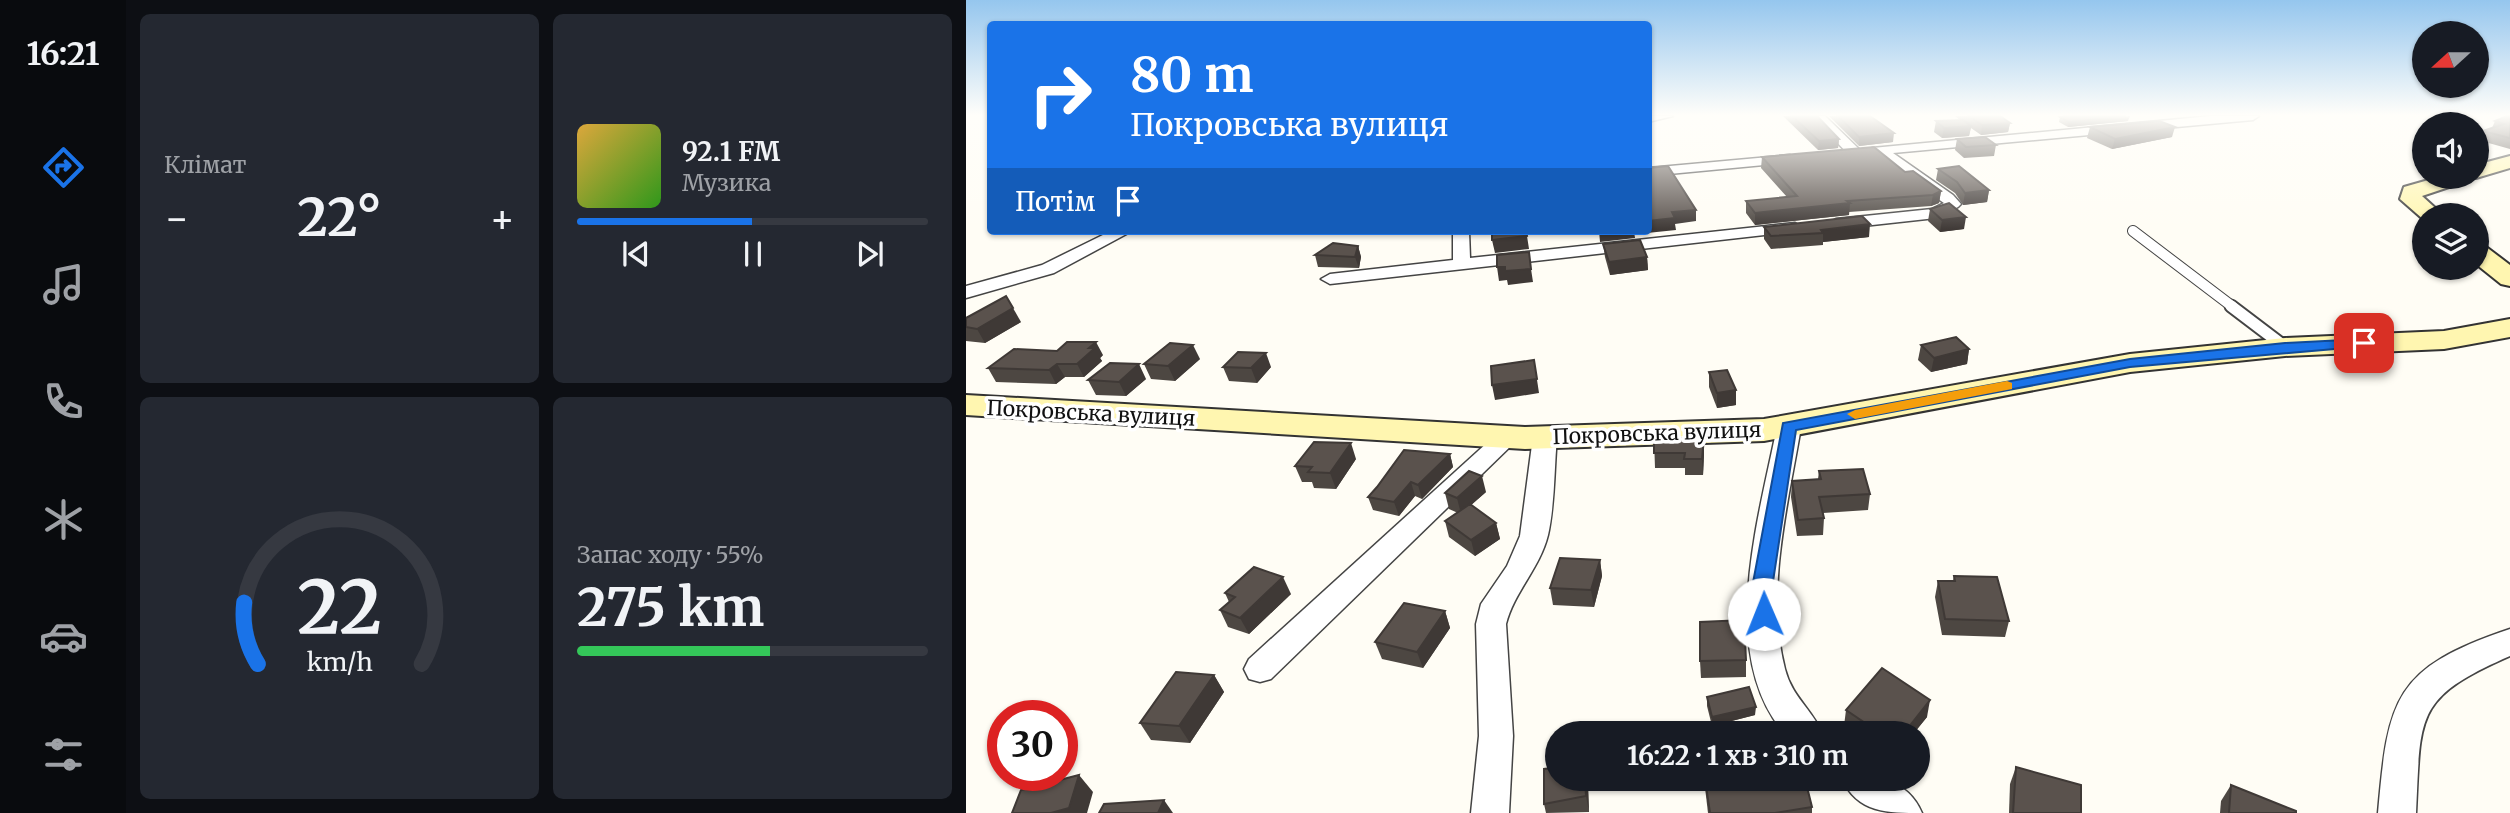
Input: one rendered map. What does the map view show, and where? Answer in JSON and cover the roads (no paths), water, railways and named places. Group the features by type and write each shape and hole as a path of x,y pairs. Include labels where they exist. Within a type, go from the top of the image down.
{"street":[{"path":"1330,279 1936,213 1951,207 1953,204 1948,198 1886,154"},
{"path":"1652,172 1800,158"},
{"path":"2489,168 2510,162"},
{"path":"2416,203 2411,199 2412,192 2422,189"},
{"path":"966,292 1060,264 1116,235"},
{"path":"1461,235 1462,265"},
{"path":"2489,261 2510,278"},
{"name":"Покровська вулиця","path":"966,405 1507,437 1789,427 2130,363 2285,347 2444,340 2510,328"},
{"path":"1789,427 1762,588 1768,666 1779,701 1795,721"},
{"path":"1260,669 1507,437"},
{"path":"1490,813 1496,736 1491,624 1496,604 1519,570 1534,536 1545,437"},
{"path":"2397,813 2402,740 2406,719 2415,699 2429,683 2448,669 2510,642"},
{"path":"1875,791 1902,813"}],"lane":[{"path":"2133,231 2285,347"}]}
